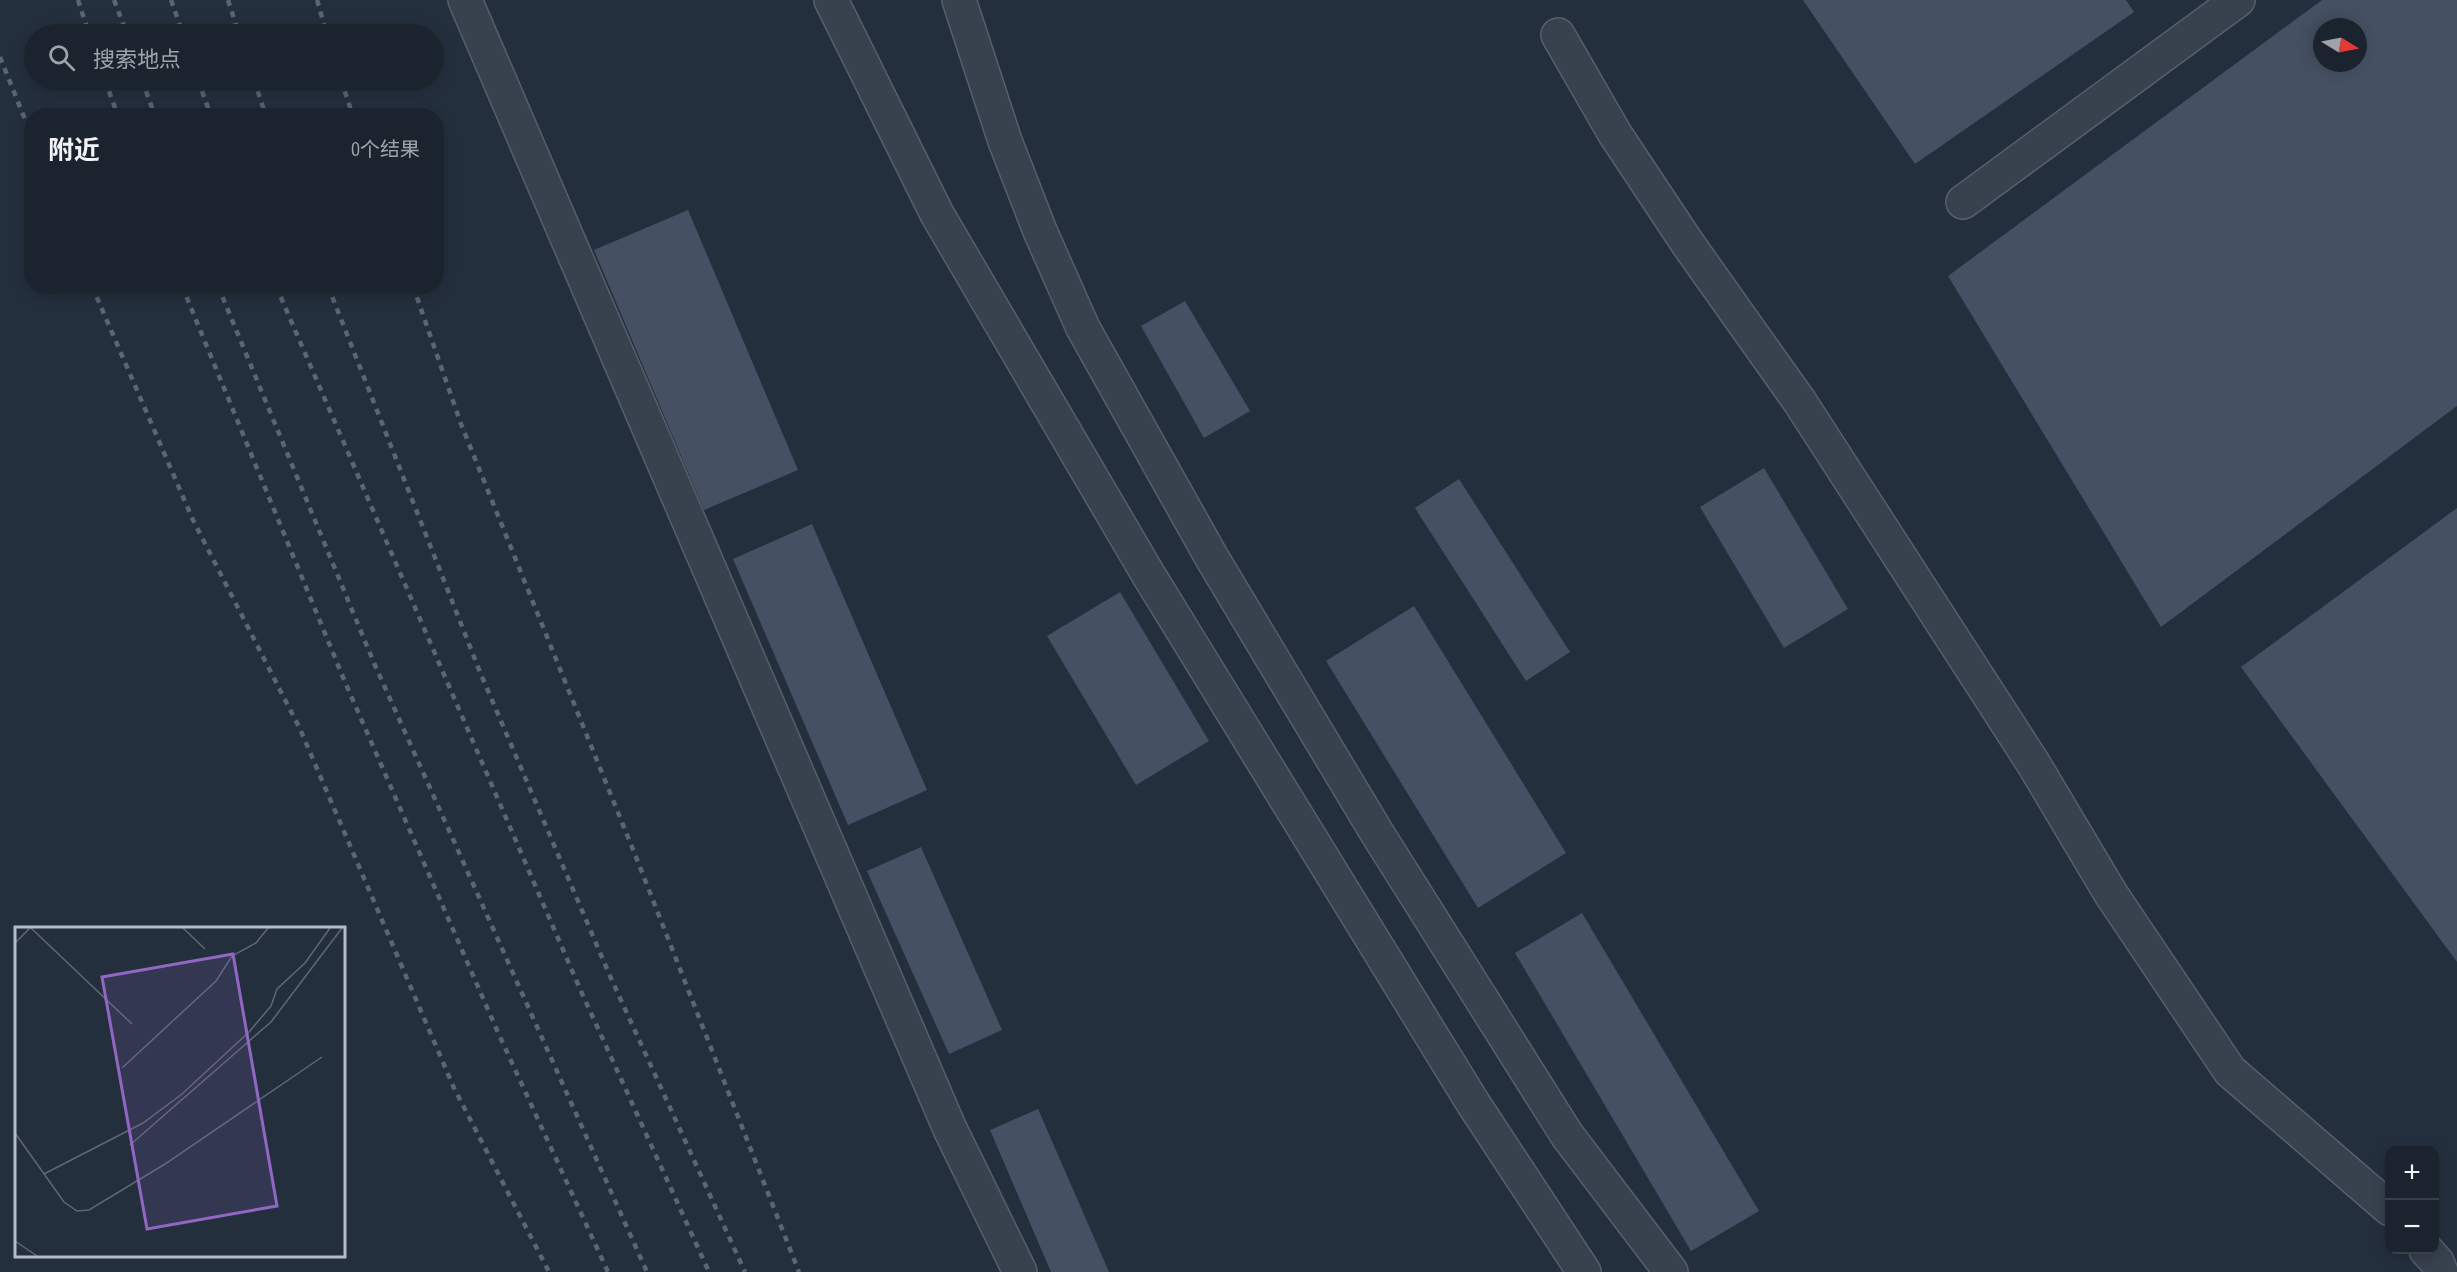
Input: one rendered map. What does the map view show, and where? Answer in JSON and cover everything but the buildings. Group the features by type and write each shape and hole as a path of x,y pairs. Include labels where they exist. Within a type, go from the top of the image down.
{"lane":[{"path":"465,0 945,1118 1020,1272"},
{"path":"831,0 937,214 1142,564 1473,1103 1584,1272"},
{"path":"959,0 1005,141 1040,231 1083,328 1212,558 1377,833 1567,1135 1671,1272"},
{"path":"1964,202 2238,0"},
{"path":"1558,35 1615,134 1688,244 1800,402 2033,763 2111,894 2230,1071 2385,1205"},
{"path":"2430,1254 2437,1262 2441,1272"}],"railway":[{"path":"78,0 86,24"},
{"path":"114,0 123,24"},
{"path":"171,0 179,24"},
{"path":"228,0 236,24"},
{"path":"317,0 324,24"},
{"path":"0,57 24,117"},
{"path":"109,90 115,108"},
{"path":"146,90 152,108"},
{"path":"202,90 208,108"},
{"path":"257,90 263,108"},
{"path":"344,90 350,108"},
{"path":"95,294 193,520 300,729 454,1088 549,1272"},
{"path":"185,294 345,682 496,1028 608,1272"},
{"path":"221,294 374,663 647,1272"},
{"path":"279,294 580,989 709,1272"},
{"path":"331,294 480,672 610,976 745,1272"},
{"path":"416,294 461,424 636,857 799,1272"}]}
